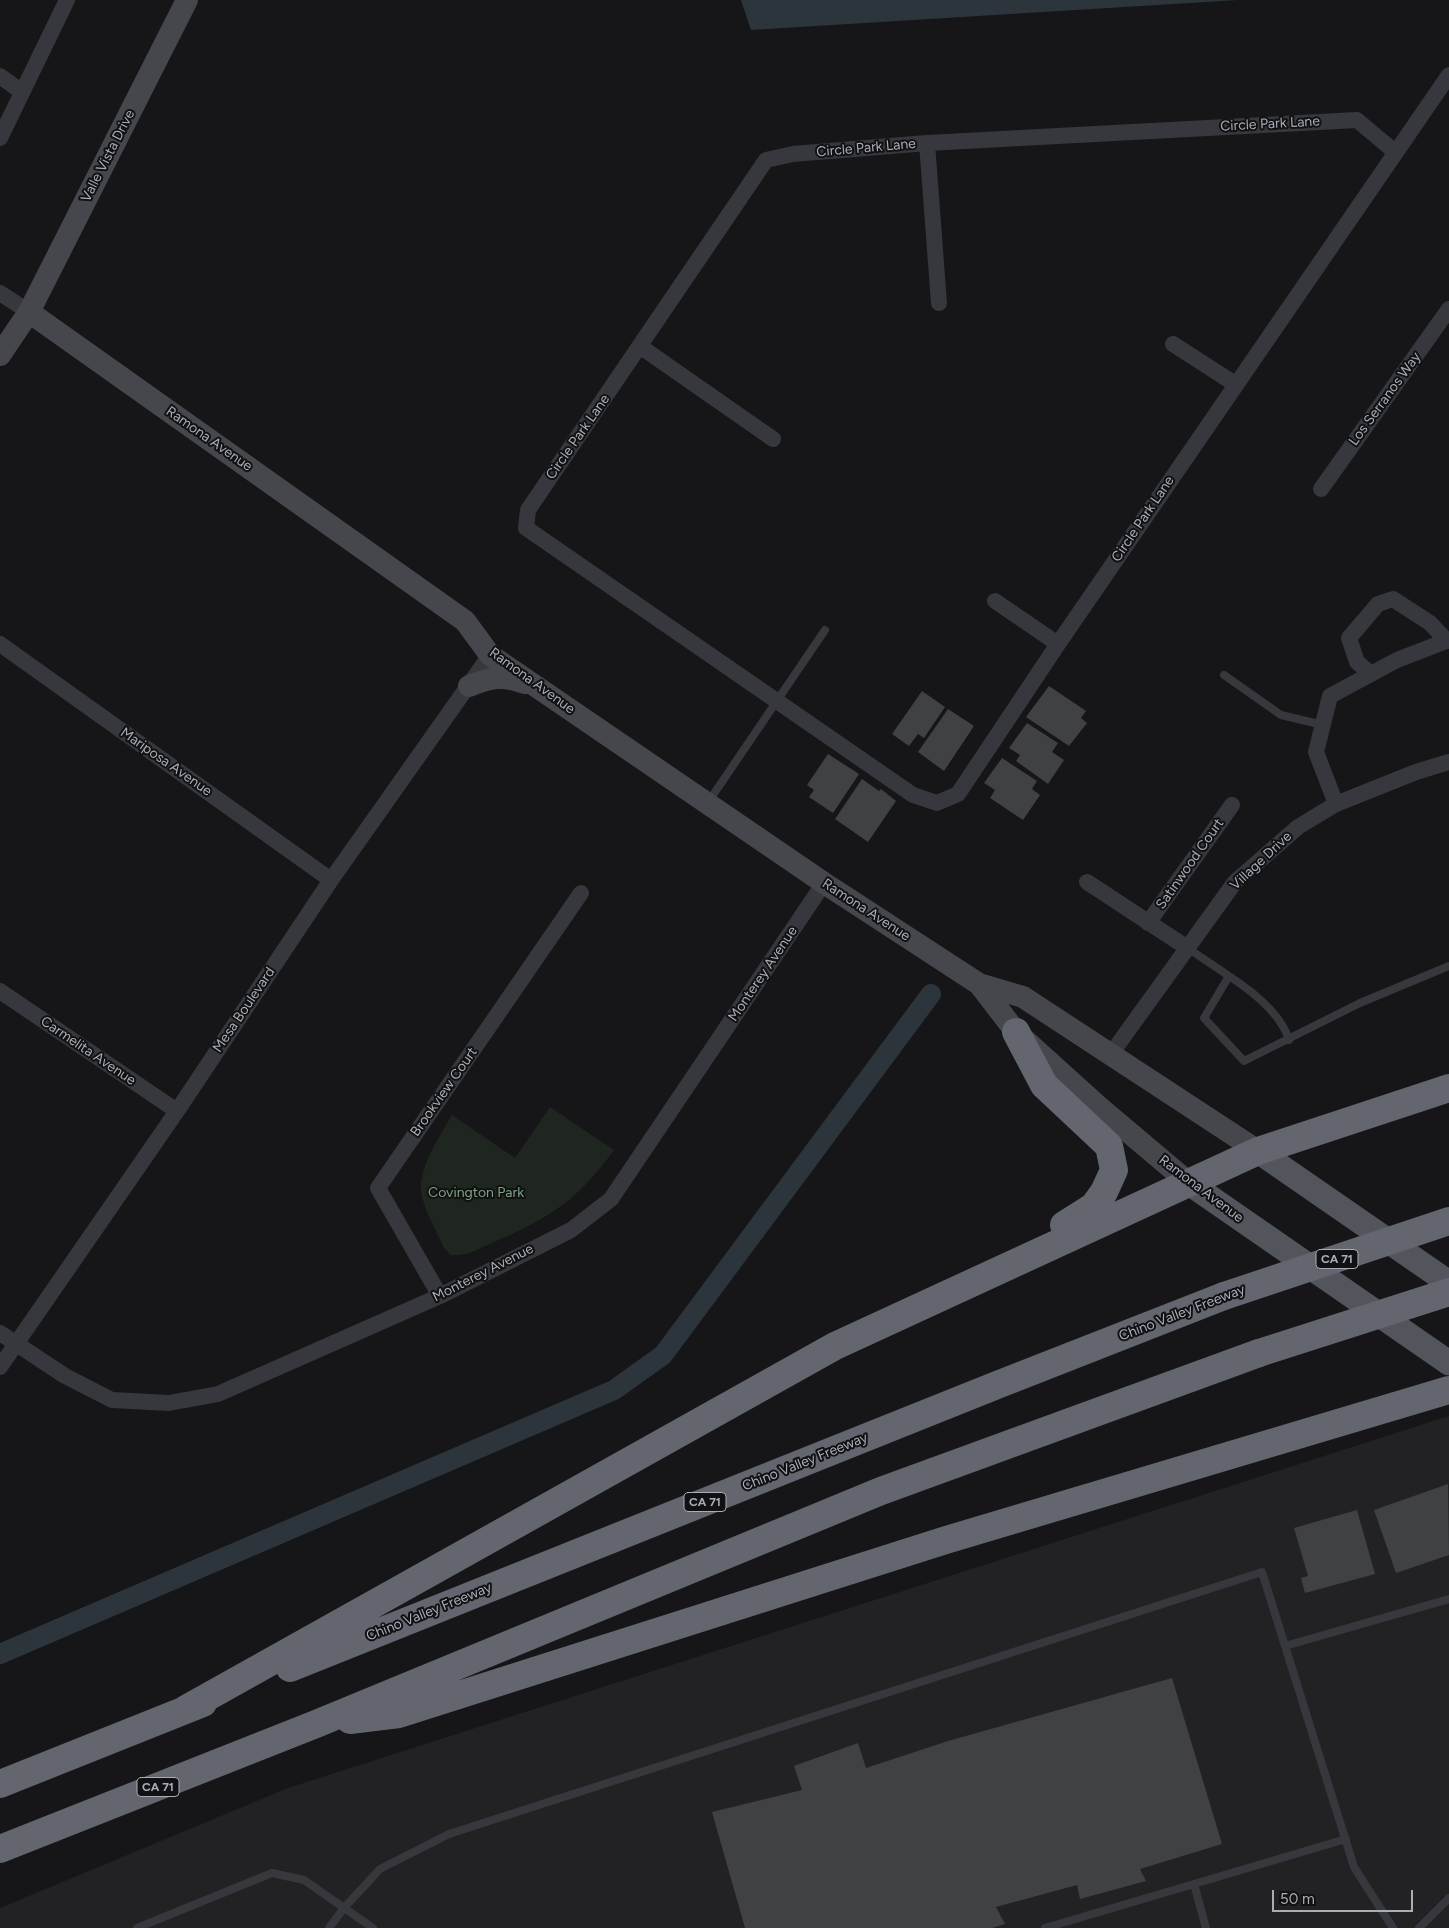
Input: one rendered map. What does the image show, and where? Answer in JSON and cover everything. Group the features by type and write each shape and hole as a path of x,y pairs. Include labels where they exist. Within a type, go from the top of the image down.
{"highway":[{"path":"993,1273 1094,1206 1104,1192 1114,1170 1109,1146 1044,1085 1016,1032"},
{"path":"186,1709 835,1346 1258,1151 1449,1088"},
{"name":"Chino Valley Freeway","path":"0,1784 998,1384 1224,1296 1449,1222"},
{"name":"CA 71","path":"0,1849 316,1724 881,1491 1259,1353 1449,1292"},
{"path":"316,1724 400,1714 946,1540 1449,1390"}],"main road":[{"name":"Ramona Avenue","path":"1258,1151 1449,1283"},
{"name":"Ramona Avenue","path":"1189,1183 1449,1363"}],"street":[{"path":"0,138 67,0"},
{"name":"Valle Vista Drive","path":"0,355 30,312 187,0"},
{"name":"Circle Park Lane","path":"1395,152 1357,120 927,143 793,154 766,160 528,510 526,528 776,702 913,794 937,803 958,794 1235,384 1449,74"},
{"path":"0,76 22,92"},
{"path":"927,143 939,303"},
{"name":"Ramona Avenue","path":"0,293 30,312 465,621 490,655 824,883 979,984 1023,997 1258,1151"},
{"name":"Los Serranos Way","path":"1321,489 1449,309"},
{"path":"1173,344 1235,384"},
{"path":"641,346 773,439"},
{"path":"1336,804 1316,752 1330,696 1371,674 1396,660 1448,641 1430,623 1393,599 1378,604 1349,638 1357,662 1371,674"},
{"path":"995,601 1058,644"},
{"name":"Mariposa Avenue","path":"0,644 332,880"},
{"name":"Mesa Boulevard","path":"0,1367 177,1111 332,880 490,655"},
{"path":"469,686 493,677 508,678 548,694"},
{"name":"Village Drive","path":"1111,1054 1186,947 1235,882 1298,827 1336,804 1416,772 1449,762"},
{"name":"Satinwood Court","path":"1148,923 1232,805"},
{"name":"Satinwood Court","path":"1087,882 1186,947"},
{"name":"Monterey Avenue","path":"0,1333 65,1376 112,1400 169,1403 218,1394 440,1296 571,1230 611,1199 824,883"},
{"name":"Brookview Court","path":"440,1296 378,1188 581,893"},
{"name":"Ramona Avenue","path":"979,984 1016,1032 1099,1107 1189,1183"},
{"name":"Carmelita Avenue","path":"0,991 177,1111"}],"lane":[{"path":"708,803 825,630"},
{"path":"1224,674 1281,715 1323,725"},
{"path":"1186,947 1250,990 1285,1026 1289,1040"},
{"path":"1229,976 1204,1018 1244,1061 1360,1003 1449,966"},
{"path":"329,1928 344,1908 380,1869 449,1834 1262,1572 1354,1867 1393,1928"},
{"path":"1285,1646 1449,1599"},
{"path":"1045,1928 1346,1839"},
{"path":"137,1928 272,1873 304,1880 373,1928"},
{"path":"1194,1884 1206,1928"},
{"path":"1419,1928 1449,1898"}],"shaded area":[{"path":"741,0 1238,0 751,30"},
{"path":"1449,1416 1449,1928 0,1928 0,1908 288,1788"}],"green space":[{"name":"Covington Park","path":"550,1107 614,1150 575,1195 547,1216 473,1252 451,1255 444,1248 430,1219 422,1196 421,1181 427,1161 452,1115 515,1158"}],"building":[{"path":"1049,686 1086,711 1081,718 1087,723 1069,746 1026,717"},
{"path":"922,691 945,707 924,738 918,734 909,746 892,734"},
{"path":"948,709 974,726 944,771 918,752"},
{"path":"1027,723 1058,743 1052,752 1064,760 1048,784 1016,761 1020,755 1009,748"},
{"path":"828,754 859,774 833,813 809,797 814,790 807,785"},
{"path":"1002,758 1037,781 1032,789 1040,795 1023,820 990,798 995,790 984,783"},
{"path":"862,779 879,791 881,789 896,801 868,842 835,819"},
{"path":"1448,1484 1449,1555 1396,1573 1374,1510"},
{"path":"1357,1510 1375,1574 1305,1593 1301,1578 1308,1576 1294,1528"},
{"path":"1172,1678 1222,1844 1140,1869 1146,1881 1080,1899 1077,1885 996,1907 1005,1924 992,1928 745,1928 712,1812 802,1790 794,1766 858,1743 866,1768 948,1741"}],"waterway":[{"path":"0,1654 614,1390 663,1355 931,994"}]}
